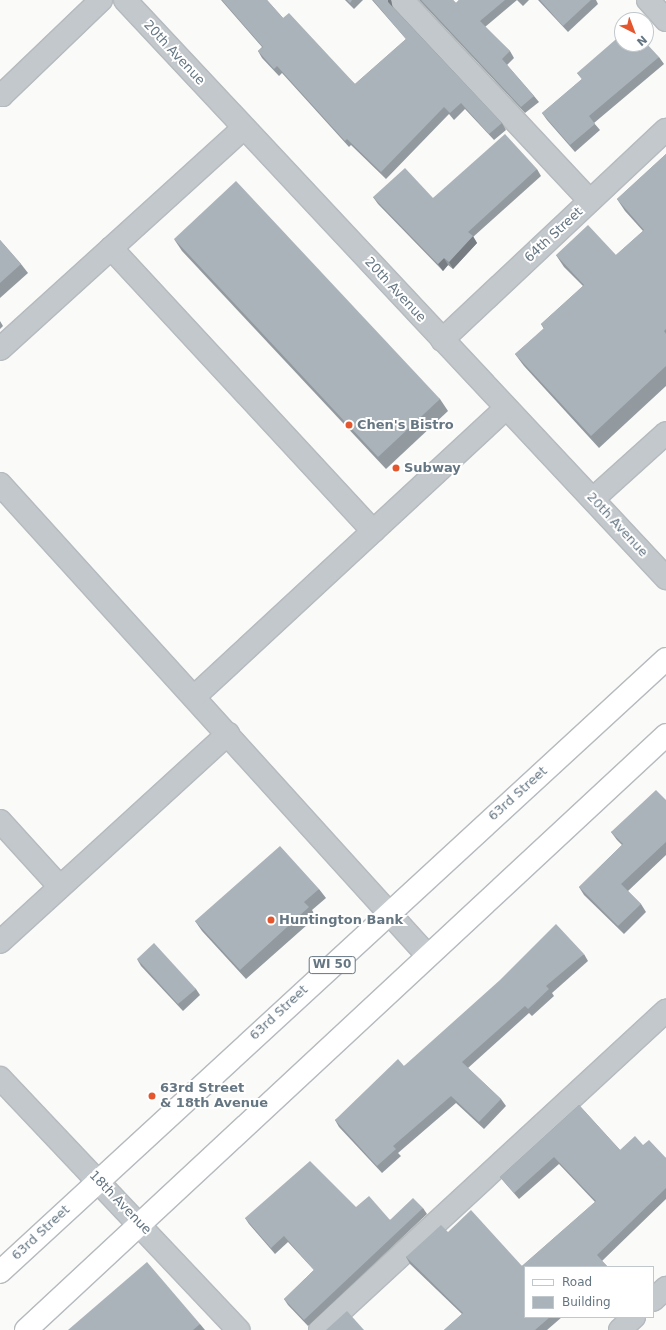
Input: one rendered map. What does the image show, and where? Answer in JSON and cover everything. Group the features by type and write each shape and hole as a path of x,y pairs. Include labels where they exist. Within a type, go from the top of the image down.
{"main road":[{"name":"63rd Street","path":"0,1272 388,913 666,659"},
{"path":"26,1330 138,1223 666,735"}],"street":[{"path":"0,93 2,95 101,0"},
{"name":"20th Avenue","path":"126,0 442,340 666,578"},
{"path":"402,0 590,201"},
{"path":"648,0 666,20"},
{"path":"0,349 244,128"},
{"name":"64th Street","path":"442,340 666,130"},
{"path":"112,248 373,531"},
{"path":"194,696 506,408"},
{"path":"593,499 666,433"},
{"path":"0,484 194,696 428,956"},
{"path":"0,942 228,734"},
{"path":"0,822 60,887"},
{"path":"320,1330 666,1011"},
{"name":"18th Avenue","path":"0,1078 98,1180 238,1330"},
{"path":"654,1299 666,1288"},
{"path":"620,1330 633,1318"}],"building":[{"path":"222,0 267,0 283,18 289,13 355,84 406,39 373,0 388,0 388,2 502,123 489,134 461,103 450,113 444,107 381,172 347,139 345,141 277,66 274,69 258,51 263,47"},
{"path":"421,0 453,0 456,3 459,0 505,0 480,21 510,51 502,59 534,96 521,107"},
{"path":"540,0 591,0 563,26"},
{"path":"614,41 614,52 654,52 659,57 589,116 595,124 570,145 542,113 582,79 577,73"},
{"path":"505,134 537,169 468,232 473,236 449,262 444,258 438,264 373,197 405,168 433,198"},
{"path":"666,154 666,329 664,331 666,334 666,366 591,436 515,354 544,328 541,324 584,285 556,255 588,225 616,255 644,230 617,199"},
{"path":"236,181 440,399 378,457 174,239"},
{"path":"0,240 21,264 0,283"},
{"path":"656,790 666,800 666,842 621,884 641,904 618,926 579,887 623,844 611,832"},
{"path":"280,846 319,889 304,902 309,907 240,970 195,921"},
{"path":"556,924 584,954 546,986 549,989 528,1009 525,1006 462,1062 501,1099 479,1122 451,1096 393,1146 396,1149 377,1166 335,1120 398,1059 404,1066 500,980"},
{"path":"154,943 196,989 178,1004 137,959"},
{"path":"579,1105 620,1150 635,1136 643,1145 649,1140 666,1158 666,1188 597,1255 607,1266 524,1266 524,1318 549,1318 535,1330 444,1330 463,1313 406,1257 441,1225 448,1232 471,1210 522,1266 596,1201 554,1157 514,1193 500,1177"},
{"path":"310,1161 356,1207 369,1196 390,1220 413,1198 423,1208 304,1320 284,1299 314,1270 284,1236 271,1248 245,1218"},
{"path":"147,1262 200,1324 193,1330 68,1330"},
{"path":"347,1311 364,1330 326,1330"}],"place":[{"name":"Chen's Bistro","path":"349,425"},
{"name":"Subway","path":"396,468"},
{"name":"Huntington Bank","path":"271,920"},
{"name":"63rd Street & 18th Avenue","path":"152,1096"}]}
